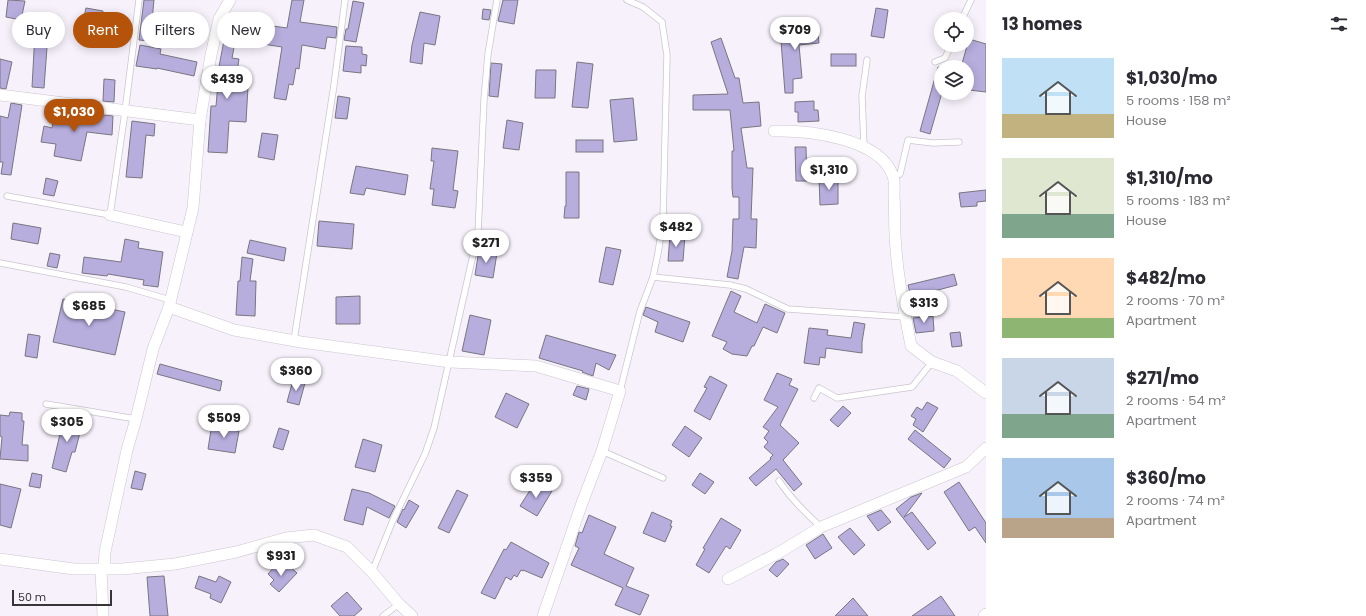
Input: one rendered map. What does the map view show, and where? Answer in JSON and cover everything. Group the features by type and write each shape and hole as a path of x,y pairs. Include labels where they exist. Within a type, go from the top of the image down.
{"street":[{"path":"103,616 102,569 105,552 125,458 153,349 170,303 193,208 200,120 211,56 219,19 230,0"},
{"path":"0,95 125,112 200,120"},
{"path":"774,131 791,130 816,133 864,147 885,161 893,177 896,250 905,317 911,346 932,362 957,371 986,393"},
{"path":"110,215 186,232"},
{"path":"170,303 234,330 450,362 536,366 620,391 602,451 582,503 543,616"},
{"path":"728,579 780,552 821,527 966,467 986,448"},
{"path":"0,559 74,569 122,569 175,564 236,552 286,538 314,535 347,547 372,572 399,604 412,616"}],"lane":[{"path":"7,196 110,215 139,0"},
{"path":"294,340 334,85 345,0"},
{"path":"372,572 393,520 425,454 434,428 450,362 478,233 484,100 488,54 497,0"},
{"path":"620,391 640,311 653,278 658,253 662,221 667,55 662,22 643,7 627,0"},
{"path":"965,12 971,0"},
{"path":"940,60 945,58 948,52"},
{"path":"864,147 862,96 867,60"},
{"path":"893,177 900,174 908,140 933,143 959,142"},
{"path":"0,263 126,288 170,303"},
{"path":"653,278 730,285 746,289 788,309 905,317"},
{"path":"814,398 819,388 837,398 912,387 932,362"},
{"path":"46,404 136,419"},
{"path":"602,451 663,478"},
{"path":"779,481 791,498 821,527"},
{"path":"384,616 399,604"}],"building":[{"path":"8,0 25,1 23,12 12,12 12,18 6,17"},
{"path":"144,0 154,0 153,12 142,12"},
{"path":"292,0 304,0 300,22 337,27 336,38 327,37 325,49 302,45 299,69 296,68 293,85 289,84 286,100 274,98 282,47 275,46 275,26 287,28"},
{"path":"503,0 518,0 514,24 498,21"},
{"path":"353,1 364,3 356,42 344,40 346,29 348,29"},
{"path":"86,8 103,11 103,12 85,12"},
{"path":"876,8 888,10 884,38 871,36"},
{"path":"483,9 491,10 489,20 482,19"},
{"path":"420,12 440,16 435,45 424,43 422,64 410,62 412,45"},
{"path":"141,24 141,40 139,40"},
{"path":"817,25 819,43 799,45 802,78 793,79 793,93 785,93 780,28"},
{"path":"721,38 735,78 739,78 743,103 759,102 761,126 741,128 747,168 753,168 751,219 757,219 756,248 744,247 738,279 727,277 732,251 733,219 739,219 739,197 733,197 732,188 732,151 734,151 730,110 693,110 693,95 728,94 711,42"},
{"path":"974,40 986,44 986,92 974,91 974,60 963,60 965,52 974,52"},
{"path":"140,45 141,48 161,49 160,54 197,62 194,76 157,68 136,66"},
{"path":"346,46 362,47 362,54 367,55 366,66 361,65 361,73 343,71"},
{"path":"34,48 47,48 44,88 32,87"},
{"path":"223,48 234,48 232,58 239,59 235,86 248,87 246,122 229,121 227,153 208,152 211,106 216,106 218,72"},
{"path":"831,54 856,54 856,66 831,66"},
{"path":"0,59 12,62 6,89 0,88"},
{"path":"577,62 593,64 588,108 572,107"},
{"path":"491,63 502,64 498,97 489,96"},
{"path":"536,70 556,70 555,98 535,98"},
{"path":"104,79 115,80 114,102 103,101"},
{"path":"934,81 934,100 940,100 930,134 920,131"},
{"path":"338,96 350,98 347,119 335,118"},
{"path":"633,98 637,140 614,142 610,100"},
{"path":"814,101 814,110 818,110 819,121 798,122 798,112 795,112 795,102"},
{"path":"11,103 22,105 11,175 1,174 3,162 0,162 0,116 8,118"},
{"path":"55,110 76,113 75,118 97,121 97,116 113,116 112,135 87,132 81,161 54,156 56,144 41,142 44,126 52,128"},
{"path":"507,120 523,123 519,150 503,148"},
{"path":"132,121 155,124 154,136 146,135 142,178 126,177"},
{"path":"262,133 278,135 274,160 258,157"},
{"path":"576,140 603,140 603,152 576,152"},
{"path":"795,147 806,147 807,181 796,181"},
{"path":"432,148 458,151 453,190 458,191 455,208 432,205 434,189 430,189 434,161 431,161"},
{"path":"356,166 408,175 405,195 366,188 364,195 350,193"},
{"path":"566,172 579,172 579,218 564,218 566,206"},
{"path":"819,177 838,177 838,204 820,205"},
{"path":"46,178 58,181 54,196 43,194"},
{"path":"986,190 986,201 977,202 977,206 961,207 959,193"},
{"path":"319,221 354,224 352,249 317,246"},
{"path":"13,223 41,228 38,244 11,239"},
{"path":"670,235 685,235 683,261 668,261"},
{"path":"125,239 139,242 138,248 163,252 158,287 143,285 144,280 108,274 107,276 82,273 84,257 121,262"},
{"path":"250,240 286,248 284,261 247,253"},
{"path":"606,247 621,250 613,285 599,282"},
{"path":"479,250 497,253 493,278 475,275"},
{"path":"50,253 60,255 57,268 47,266"},
{"path":"242,257 253,259 250,281 256,281 255,316 236,315 238,281 240,281"},
{"path":"954,274 957,285 911,297 908,285"},
{"path":"731,291 741,296 734,312 757,323 765,304 785,313 777,333 763,327 754,346 752,346 747,356 732,354 723,349 727,342 712,336"},
{"path":"360,296 360,324 336,324 336,297"},
{"path":"63,299 125,312 115,355 53,342"},
{"path":"646,307 690,322 683,342 655,332 658,322 643,315"},
{"path":"470,315 491,320 484,355 462,351"},
{"path":"933,316 934,331 916,333 913,318"},
{"path":"854,322 865,324 862,353 826,348 825,358 820,357 819,365 804,363 809,328 828,330 827,335 851,338"},
{"path":"960,332 962,346 952,347 950,333"},
{"path":"28,334 40,336 37,358 25,356"},
{"path":"546,335 616,355 609,370 596,363 593,376 582,372 583,371 539,358"},
{"path":"160,364 222,381 220,391 157,374"},
{"path":"777,373 792,379 789,385 798,389 780,425 799,443 783,460 802,484 794,491 776,469 756,486 749,478 771,459 770,458 773,455 764,447 768,442 764,438 769,431 763,427 778,407 764,400"},
{"path":"710,376 727,385 710,420 694,411 707,388 704,387"},
{"path":"293,380 305,383 299,405 287,402"},
{"path":"577,386 589,389 586,400 573,395"},
{"path":"506,393 529,404 517,428 495,417"},
{"path":"927,402 938,408 923,432 913,425 916,419 911,416 917,407 922,410"},
{"path":"843,406 851,413 838,427 830,420"},
{"path":"10,412 22,413 22,421 24,421 22,445 28,445 28,461 0,459 2,437 0,436 0,415 9,416"},
{"path":"64,417 83,421 75,452 72,452 66,472 52,468"},
{"path":"218,423 230,425 229,430 239,431 235,453 208,449 211,430 216,430"},
{"path":"685,426 702,438 689,457 672,445"},
{"path":"279,428 289,431 283,450 273,447"},
{"path":"915,430 951,459 944,468 908,439"},
{"path":"363,439 382,445 375,472 355,467"},
{"path":"135,471 146,474 142,490 131,488"},
{"path":"32,473 42,475 40,488 29,486"},
{"path":"700,473 714,482 705,494 692,485"},
{"path":"536,481 552,491 537,516 520,506"},
{"path":"959,482 986,523 986,543 975,527 969,531 944,492"},
{"path":"0,484 21,489 11,528 0,525"},
{"path":"352,489 369,493 395,506 389,518 367,507 363,525 344,520"},
{"path":"457,490 468,495 449,533 438,528"},
{"path":"922,493 904,517 912,512 936,543 928,550 896,509 911,497"},
{"path":"409,500 419,506 406,528 397,522"},
{"path":"881,510 891,522 878,531 867,516"},
{"path":"652,512 672,521 670,526 672,526 665,542 643,533"},
{"path":"589,515 616,527 604,554 634,568 626,586 649,595 640,615 615,605 623,588 571,565 579,548 575,546 579,532 582,533"},
{"path":"721,518 741,530 730,549 726,546 709,573 696,565 705,549 703,548"},
{"path":"850,528 865,545 854,555 838,537"},
{"path":"823,534 832,548 815,559 806,545"},
{"path":"511,542 549,563 542,578 523,570 521,570 517,577 514,575 511,580 506,577 495,599 481,593 504,549 506,550"},
{"path":"783,559 789,564 777,577 769,570 776,562"},
{"path":"276,565 282,571 288,565 297,573 279,592 270,584 274,580 268,574"},
{"path":"164,576 168,616 150,616 147,577"},
{"path":"199,576 216,582 219,576 231,582 221,603 210,598 211,594 195,588"},
{"path":"347,592 362,609 354,616 340,616 331,606"},
{"path":"941,596 955,616 912,616"},
{"path":"853,598 868,616 835,616"}]}
